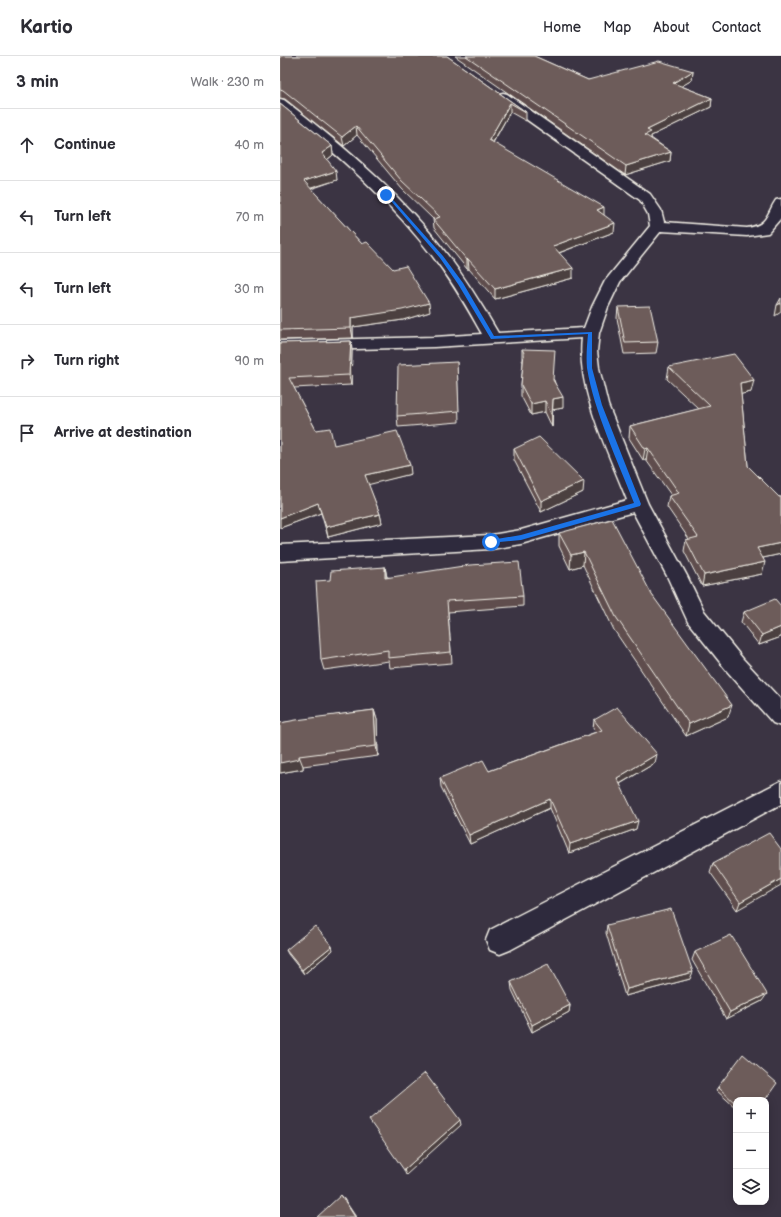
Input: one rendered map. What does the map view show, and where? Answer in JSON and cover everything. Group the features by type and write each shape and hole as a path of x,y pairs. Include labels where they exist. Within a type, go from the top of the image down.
{"street":[{"path":"496,92 644,197 651,204 658,219 657,226 613,281 600,307 591,333 589,351 590,368 599,405 638,504 677,576 696,616 735,665 781,716"},
{"path":"282,106 321,134 386,195 416,227 442,257 461,283 493,338"},
{"path":"657,226 747,232 763,230 773,220 781,202"},
{"path":"280,346 434,342 591,333"},
{"path":"280,552 491,542 521,538 638,504"},
{"path":"500,940 781,792"}],"building":[{"path":"280,56 447,56 526,112 510,103 489,140 604,207 597,210 615,223 553,246 573,268 495,289 468,259 467,260 433,219 440,217 401,180 356,126 342,137 280,89"},
{"path":"466,56 534,56 588,80 659,61 693,71 673,83 712,98 647,130 651,132 645,135 671,152 626,166"},
{"path":"280,104 332,146 322,153 336,171 304,181 362,244 367,242 393,269 406,266 429,303 402,310 351,318 351,328 280,330"},
{"path":"650,306 658,342 625,343 618,307"},
{"path":"351,341 349,375 289,378 316,430 330,428 334,445 397,431 410,465 365,475 380,514 326,527 318,503 280,518 280,343"},
{"path":"522,349 555,350 553,380 563,397 553,399 552,416 545,401 531,404 521,385 524,353"},
{"path":"734,354 754,380 740,383 748,466 779,497 781,497 781,543 757,548 765,562 704,575 686,540 698,537 669,496 679,493 648,448 645,449 630,426 710,406 669,367"},
{"path":"457,362 459,411 397,416 398,365"},
{"path":"539,437 584,481 541,501 514,449"},
{"path":"612,519 652,595 732,705 689,724 616,617 584,552 571,555 559,533"},
{"path":"519,562 523,596 447,601 451,652 388,658 388,650 321,660 316,581 330,580 331,571 385,567 385,578 470,565"},
{"path":"775,599 781,606 781,627 762,635 744,612"},
{"path":"617,707 657,754 617,778 638,821 570,844 550,799 469,835 440,778 483,760 489,771 602,730 594,720"},
{"path":"374,710 376,746 299,756 299,759 280,763 280,723"},
{"path":"769,833 781,849 781,879 740,902 713,863"},
{"path":"671,909 693,972 627,989 607,925"},
{"path":"315,926 332,946 302,970 286,950"},
{"path":"731,935 767,994 730,1012 695,952"},
{"path":"548,964 570,1005 532,1025 511,982"},
{"path":"743,1054 777,1083 767,1097 733,1097 733,1101 718,1087"},
{"path":"425,1073 460,1120 404,1170 369,1120"},
{"path":"341,1195 355,1217 317,1217"}],"route":[{"path":"386,195 442,257 461,283 493,338 591,333 589,351 590,368 599,405 638,504 521,538 491,542"}]}
